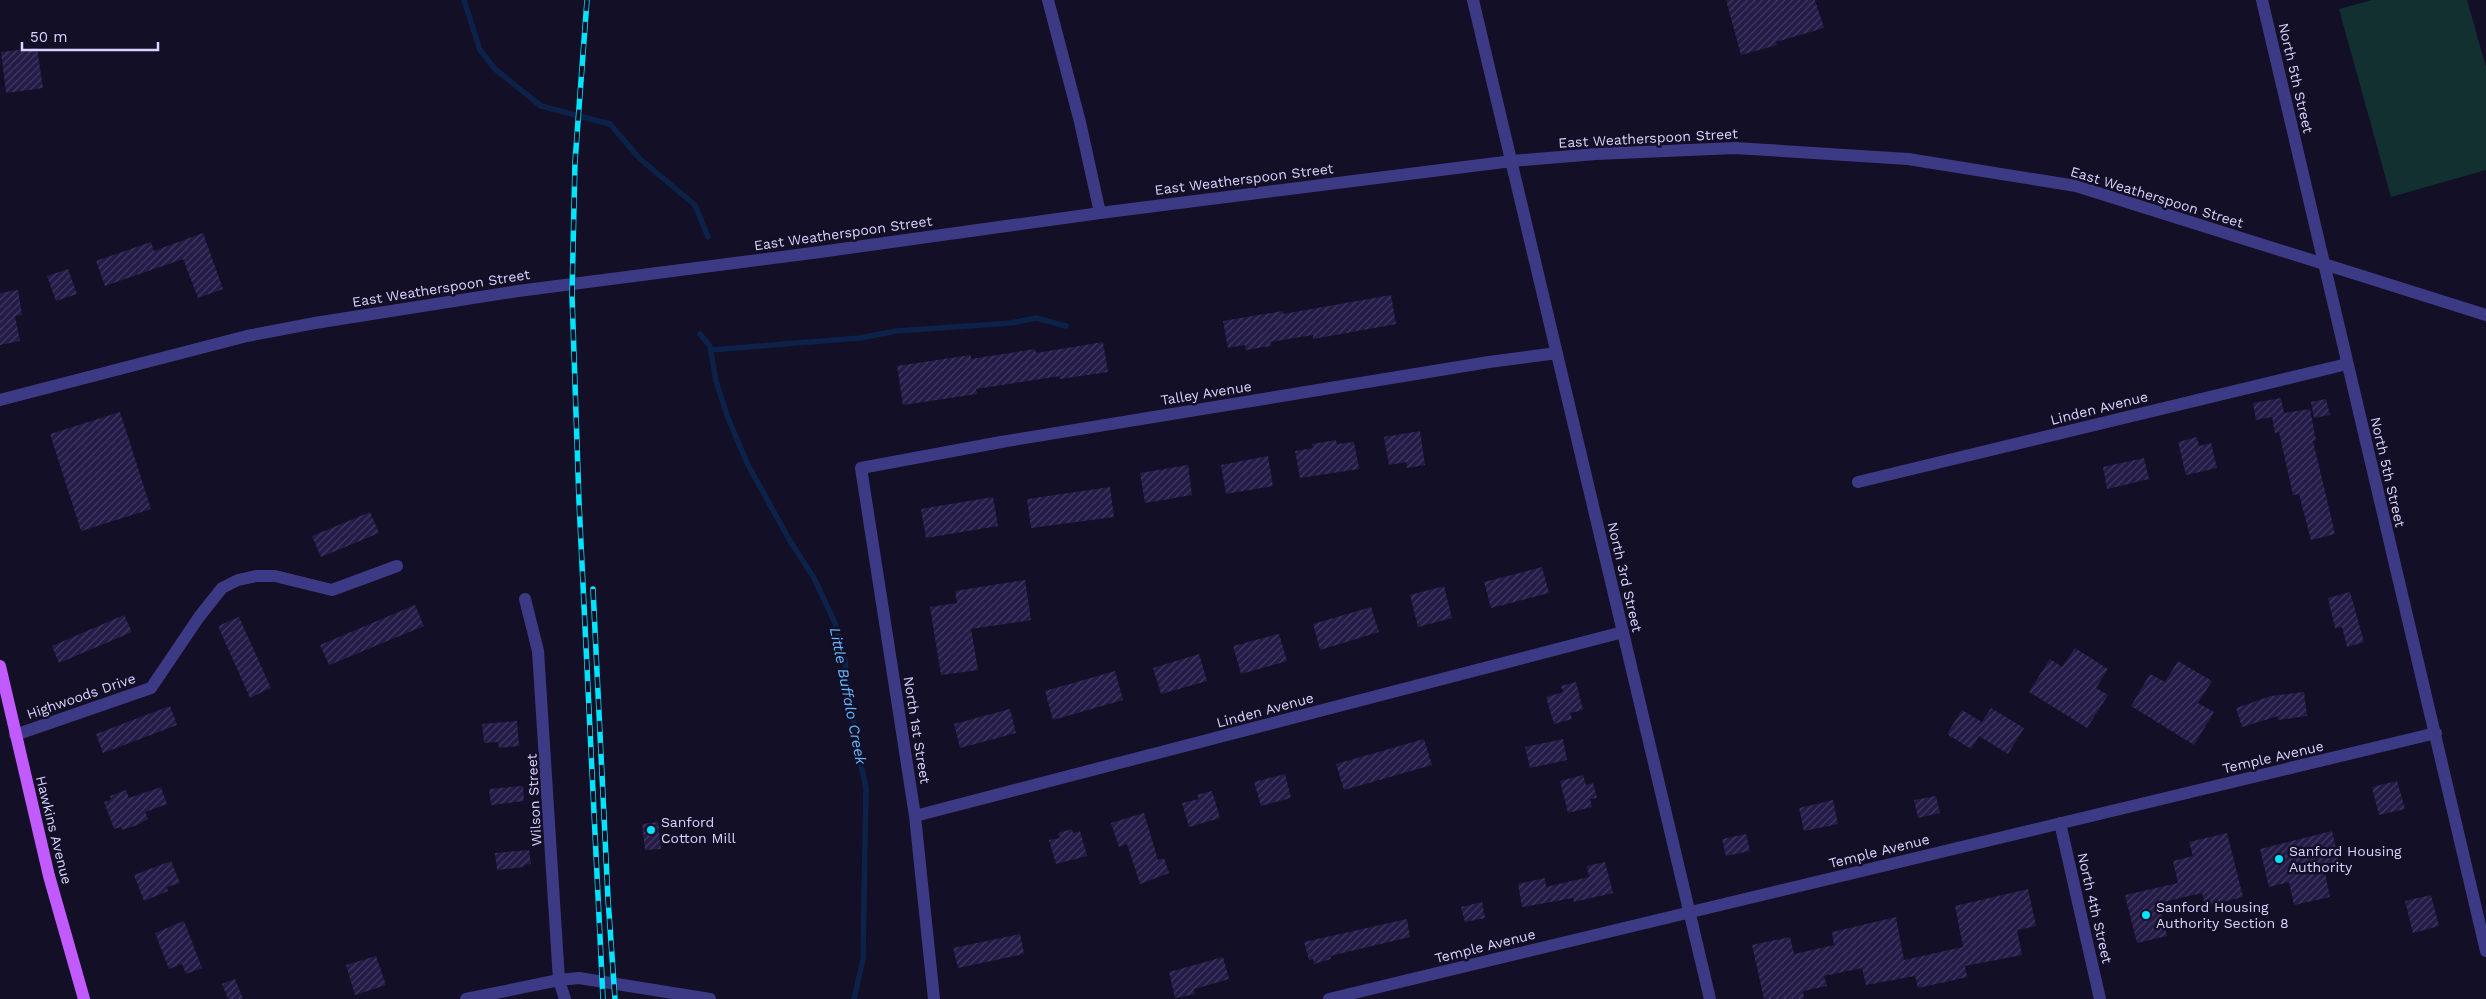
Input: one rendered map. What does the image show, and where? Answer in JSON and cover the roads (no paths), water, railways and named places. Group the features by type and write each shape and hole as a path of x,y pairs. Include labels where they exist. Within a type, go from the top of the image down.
{"main road":[{"name":"Hawkins Avenue","path":"0,666 49,876 84,999"}],"street":[{"path":"1048,0 1080,122 1100,212"},
{"name":"North 3rd Street","path":"1474,0 1710,999"},
{"name":"North 5th Street","path":"2262,0 2486,951"},
{"name":"East Weatherspoon Street","path":"0,400 247,336 518,291 820,252 1100,212 1512,161 1596,154 1735,148 1908,159 2076,186 2486,315"},
{"name":"Talley Avenue","path":"861,468 1010,440 1557,353"},
{"name":"Linden Avenue","path":"1858,482 2347,364"},
{"name":"North 1st Street","path":"861,468 915,816 934,999"},
{"name":"Highwoods Drive","path":"15,735 151,688 199,617 222,588 238,580 256,576 275,576 332,590 397,566"},
{"name":"Wilson Street","path":"525,599 538,650 559,980 565,999"},
{"name":"Linden Avenue","path":"915,816 1623,632"},
{"name":"Temple Avenue","path":"1329,999 2436,733"},
{"name":"North 4th Street","path":"2060,823 2100,999"},
{"path":"466,999 559,980 579,978 636,993 710,999"}],"waterway":[{"name":"Little Buffalo Creek","path":"464,0 480,50 495,69 541,106 610,124 640,159 695,205 708,237"},
{"path":"710,350 860,338 896,331 1011,323 1036,318 1066,326"},
{"name":"Little Buffalo Creek","path":"700,334 710,346 716,381 728,418 748,465 790,541 814,578 835,623 845,661 856,741 866,788 863,959 854,999"}],"railway":[{"path":"587,0 575,162 572,295 579,502 603,999"},
{"path":"593,589 608,899 615,999"}],"place":[{"name":"Sanford Cotton Mill","path":"651,830"},
{"name":"Sanford Housing Authority","path":"2279,859"},
{"name":"Sanford Housing Authority Section 8","path":"2146,915"}]}
